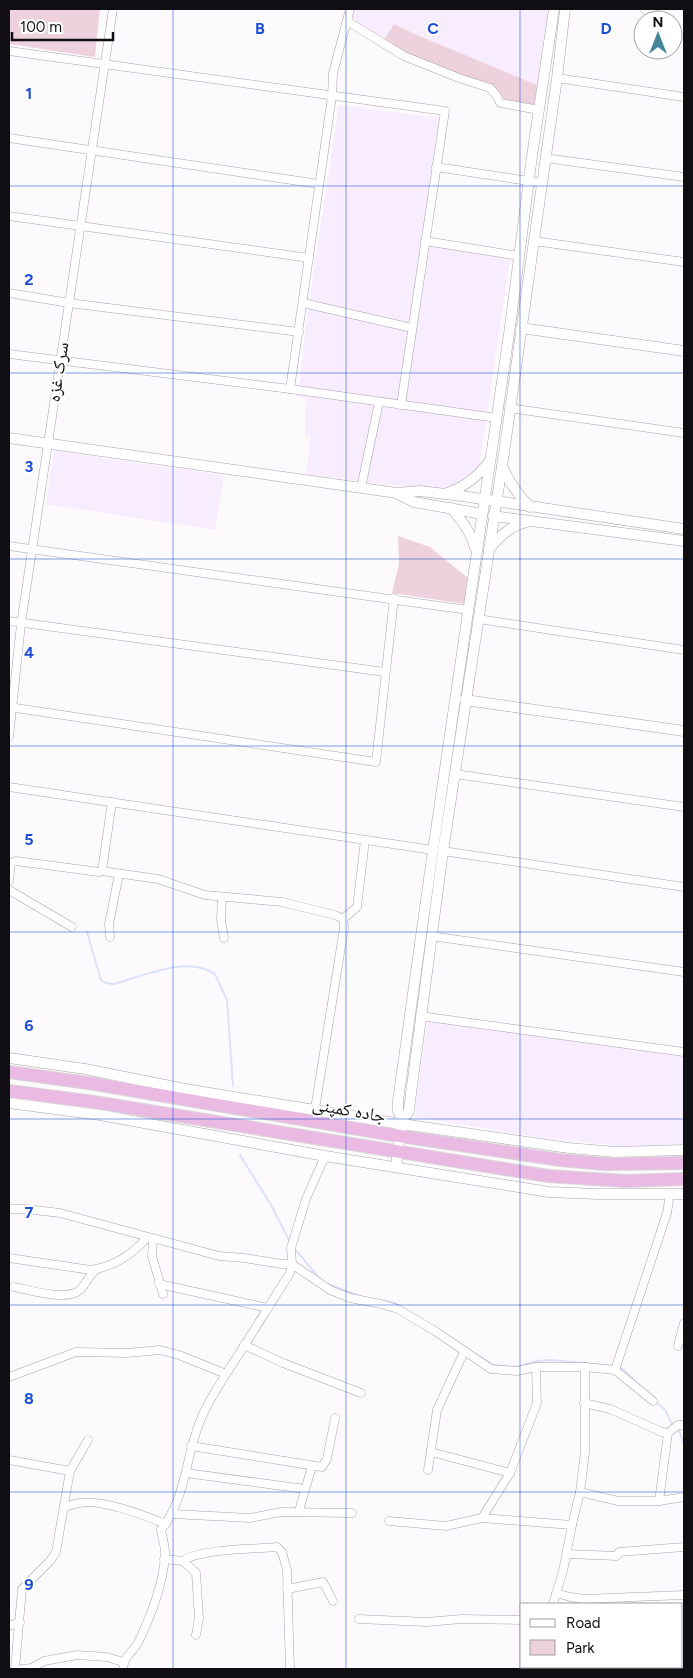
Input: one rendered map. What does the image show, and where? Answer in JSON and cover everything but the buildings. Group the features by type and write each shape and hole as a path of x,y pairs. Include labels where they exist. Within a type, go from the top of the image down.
{"highway":[{"name":"جاده کمپنی","path":"9,1072 401,1126 560,1160 605,1164 684,1163"},
{"name":"جاده کمپنی","path":"9,1091 104,1104 548,1176 624,1181 684,1179"}],"street":[{"name":"سرک غزه","path":"9,737 10,708 21,624 113,9"},
{"path":"290,390 332,96 332,73 350,9"},
{"path":"396,1167 401,1126 398,1101 438,851 468,610 497,418 538,110 554,9"},
{"path":"446,794 455,774 502,466 546,158 565,9"},
{"path":"347,21 404,56 490,88 500,103 538,110"},
{"path":"9,50 444,112 401,405"},
{"path":"557,78 684,97"},
{"path":"9,138 319,184"},
{"path":"546,158 684,177"},
{"path":"436,167 542,184"},
{"path":"525,211 538,212"},
{"path":"9,216 309,258"},
{"path":"425,241 519,256"},
{"path":"534,241 684,262"},
{"path":"9,293 69,303 298,332"},
{"path":"303,303 412,328"},
{"path":"521,328 684,351"},
{"path":"9,354 497,418"},
{"path":"361,488 378,402"},
{"path":"509,408 684,433"},
{"path":"9,438 397,493 420,491 484,499 684,529"},
{"path":"445,494 460,489 471,481 491,459"},
{"path":"502,466 508,480 530,507"},
{"path":"397,493 414,502 493,516 684,541"},
{"path":"451,508 464,522 476,552"},
{"path":"488,549 501,535 516,525 530,520"},
{"path":"9,546 394,598 468,610"},
{"path":"10,708 376,762 394,598"},
{"path":"478,619 684,650"},
{"path":"9,621 385,672"},
{"path":"465,700 684,731"},
{"path":"455,774 684,808"},
{"path":"9,787 684,887"},
{"path":"102,871 112,802"},
{"path":"343,919 357,907 365,840"},
{"path":"9,881 11,863 16,861 158,879 196,893 282,902 335,915 343,919"},
{"path":"110,937 109,924 119,874"},
{"path":"9,890 72,926"},
{"path":"222,897 221,920 224,938"},
{"path":"401,1126 409,1109 431,936 429,913"},
{"path":"315,1109 344,928 343,919"},
{"path":"431,936 684,972"},
{"path":"420,1016 684,1052"},
{"path":"9,1058 85,1069 185,1089 315,1109 401,1126 569,1148 615,1152 684,1150"},
{"path":"9,1103 100,1115 325,1156 549,1192 684,1194"},
{"path":"22,1669 32,1668 44,1661 77,1655 107,1657 123,1665 136,1645 149,1618 158,1592 165,1555 161,1529 172,1514 186,1473 191,1446 200,1420 214,1392 290,1273 292,1245 306,1199 325,1156"},
{"path":"615,1370 667,1213 670,1194"},
{"path":"9,1209 60,1213 219,1256 292,1264 330,1290 350,1298 398,1309 435,1331 491,1369 517,1371 536,1367 584,1367 615,1370 653,1401"},
{"path":"9,1258 91,1270 103,1268 130,1255 150,1238"},
{"path":"150,1238 152,1256 163,1294"},
{"path":"14,1287 65,1296 77,1292 86,1283 89,1274 97,1269"},
{"path":"160,1284 268,1308"},
{"path":"678,1346 684,1323"},
{"path":"244,1345 283,1363 361,1392"},
{"path":"9,1377 76,1352 128,1353 160,1350 179,1355 226,1374"},
{"path":"428,1470 437,1410 464,1352"},
{"path":"482,1518 510,1473 537,1404 536,1367"},
{"path":"553,1603 567,1554 580,1492 584,1452 584,1367"},
{"path":"584,1403 610,1409 668,1433"},
{"path":"191,1446 322,1467 327,1459 335,1418"},
{"path":"668,1433 681,1425"},
{"path":"659,1501 668,1433"},
{"path":"15,1669 22,1589 50,1561 56,1552 70,1471 88,1440"},
{"path":"431,1452 510,1473"},
{"path":"9,1460 70,1471"},
{"path":"299,1511 312,1466"},
{"path":"186,1473 305,1489"},
{"path":"580,1492 618,1501 659,1501 684,1497"},
{"path":"64,1507 80,1503 103,1505 130,1511 166,1524"},
{"path":"172,1514 250,1518 266,1514 299,1511 352,1513"},
{"path":"389,1521 446,1526 482,1518 572,1525"},
{"path":"567,1554 617,1556 619,1552 684,1546"},
{"path":"183,1561 188,1557 208,1553 277,1547 282,1552 287,1570 290,1669"},
{"path":"164,1559 183,1561 196,1573 199,1610 196,1636"},
{"path":"287,1589 323,1582 333,1601"},
{"path":"556,1593 584,1599 684,1595"},
{"path":"359,1619 427,1622 461,1619 520,1620"},
{"path":"9,1626 20,1622"}],"shaded area":[{"path":"353,9 550,9 537,85 394,24 383,41 351,20"},
{"path":"339,105 439,118 410,324 309,302"},
{"path":"429,245 510,259 478,473 456,487 424,489 306,474 311,437 305,436 306,397 298,397 308,308 331,311 417,332"},
{"path":"54,451 224,475 215,530 46,504"},
{"path":"428,1018 684,1055 684,1144 630,1147 544,1138 414,1117"}],"green space":[{"path":"9,9 100,9 95,57 9,44"},
{"path":"394,24 537,85 534,106 503,101 494,88 405,55 383,41"},
{"path":"398,536 430,547 468,578 465,604 392,593 399,564"}],"waterway":[{"path":"87,932 101,980 106,983 114,984 152,972 179,967 192,966 215,974 227,1000 233,1086"},
{"path":"240,1155 271,1205 290,1242"},
{"path":"294,1248 320,1279"},
{"path":"330,1285 360,1296"},
{"path":"382,1301 395,1303 418,1317"},
{"path":"475,1354 494,1365 516,1367 537,1361 551,1360 613,1366"},
{"path":"617,1367 623,1369 640,1386"},
{"path":"656,1402 665,1410 672,1424 675,1425"},
{"path":"678,1428 684,1444"}]}
